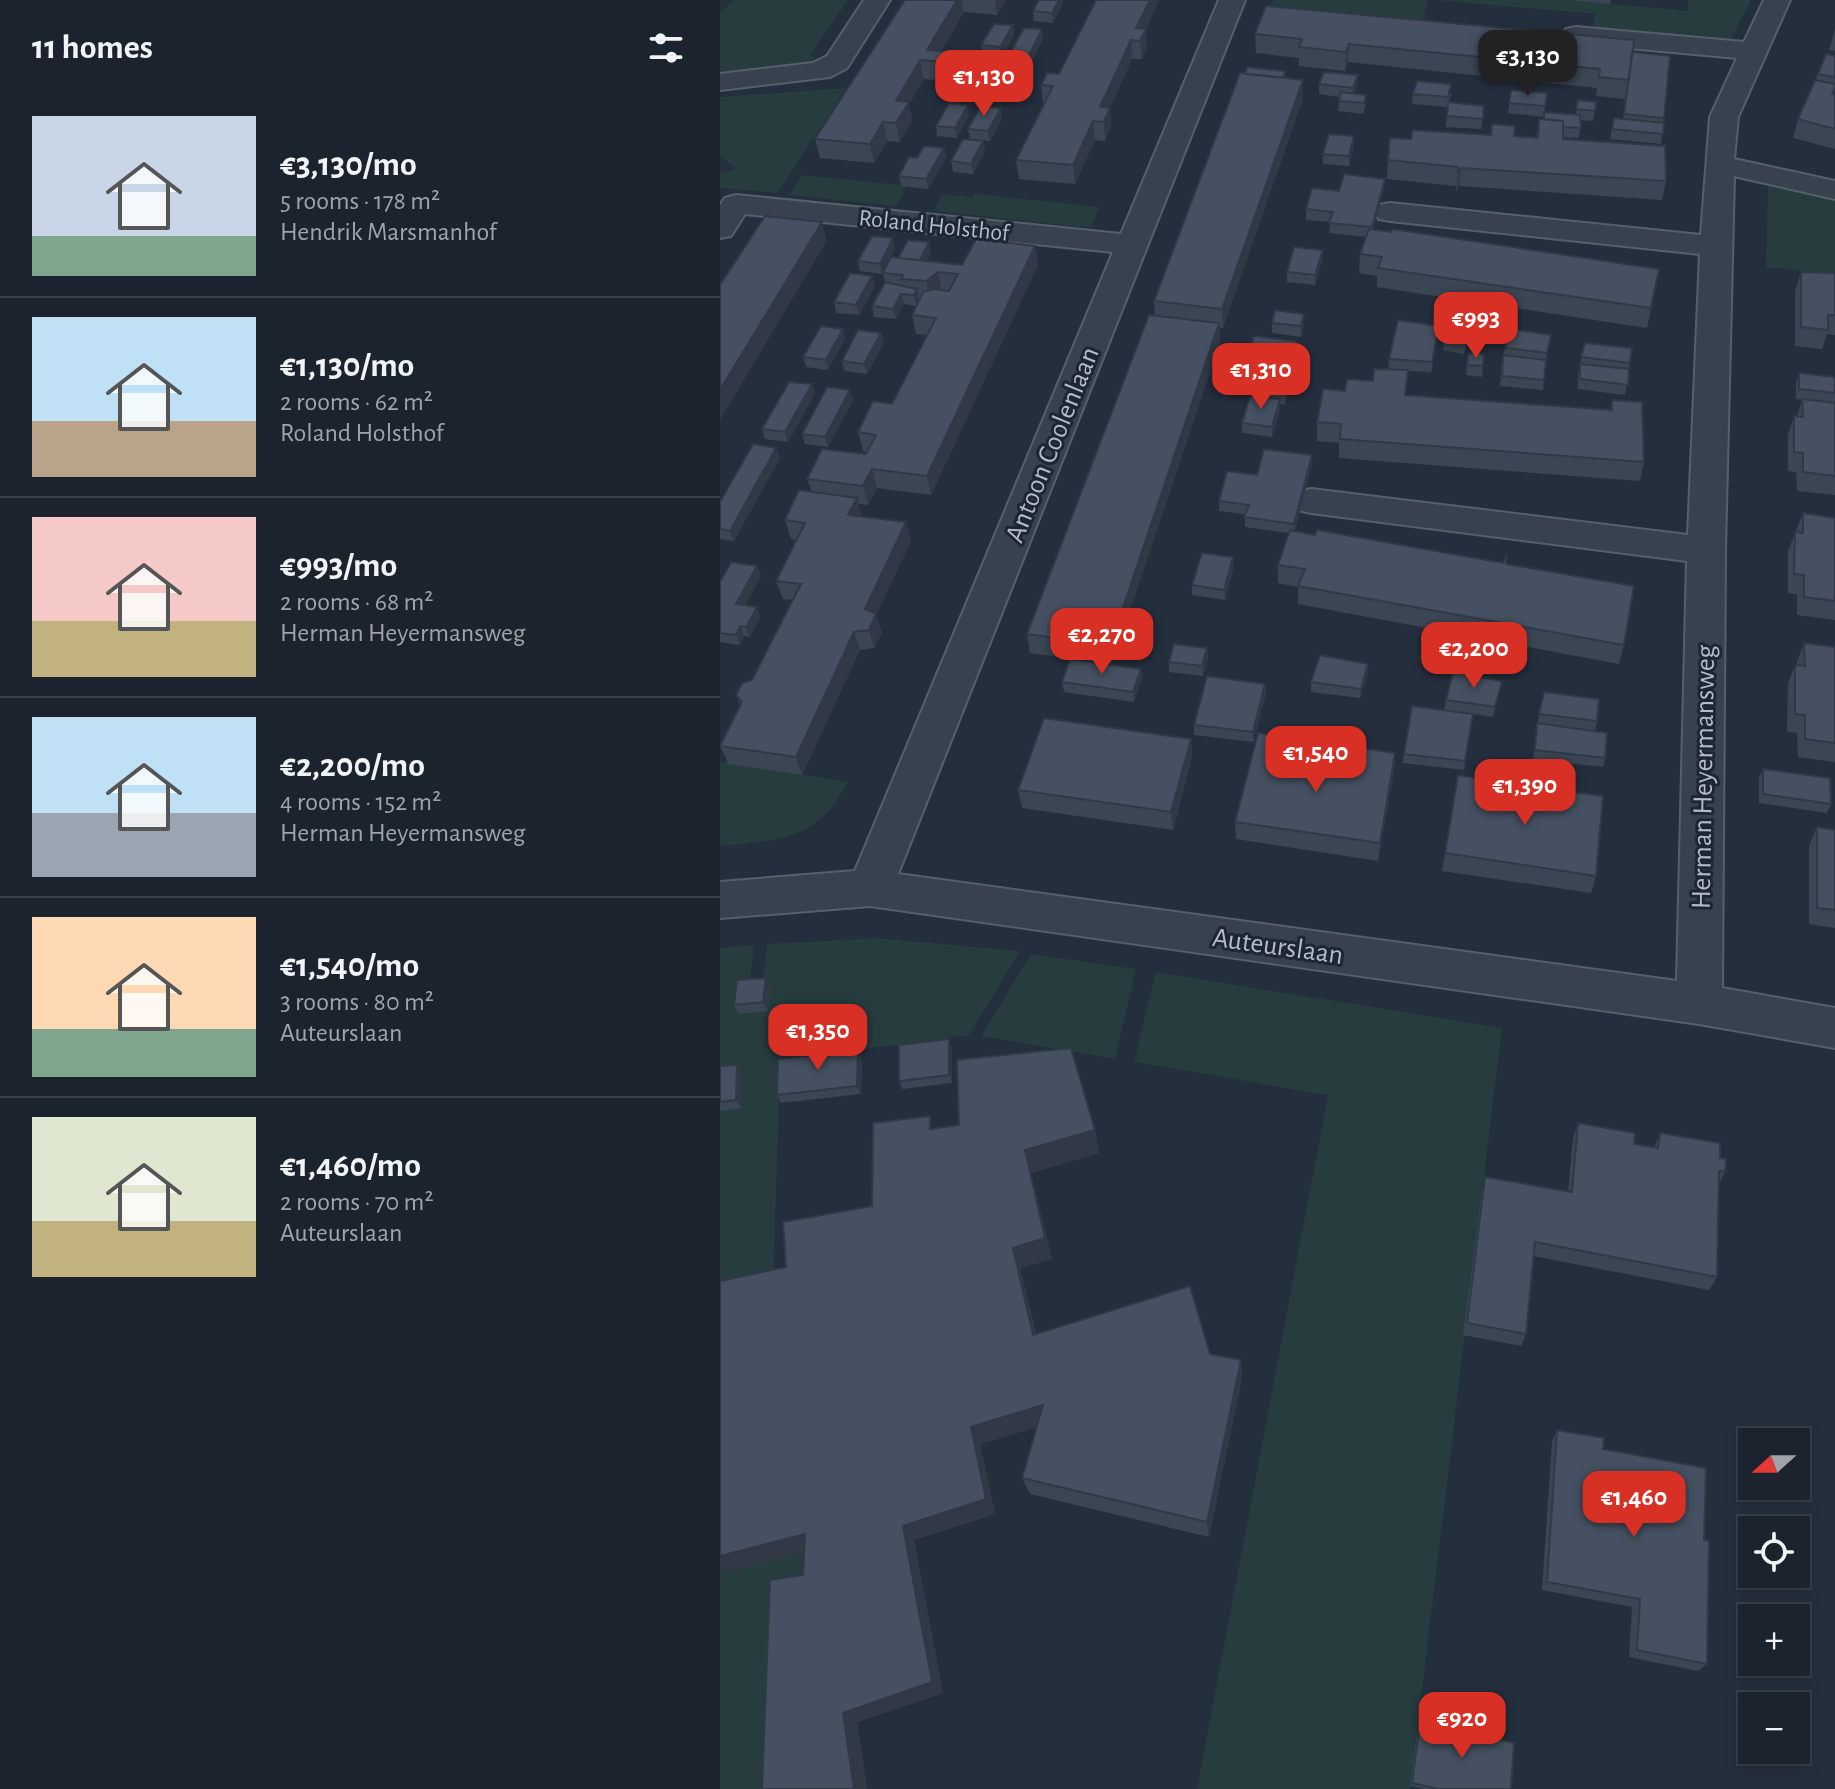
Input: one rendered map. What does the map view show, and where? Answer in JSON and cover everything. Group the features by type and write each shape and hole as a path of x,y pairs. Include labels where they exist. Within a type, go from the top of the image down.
{"street":[{"path":"720,82 820,71 837,62 877,0"},
{"name":"Antoon Coolenlaan","path":"870,888 1232,0"},
{"name":"Herman Heyermansweg","path":"1699,1004 1706,550 1719,164 1724,117 1777,0"},
{"path":"1554,33 1753,51"},
{"path":"1719,164 1835,190"},
{"name":"Roland Holsthof","path":"725,211 1132,245"},
{"path":"1390,212 1715,246"},
{"path":"1311,501 1706,550"},
{"name":"Auteurslaan","path":"720,900 870,888 1699,1004 1835,1028"}],"green space":[{"path":"735,0 848,0 810,56 820,59 794,68 720,73 720,13"},
{"path":"1273,0 1428,0 1422,21 1270,7"},
{"path":"1436,0 1569,0 1688,11 1688,0 1751,0 1730,41 1593,29 1595,14"},
{"path":"846,88 778,193 720,188 720,170 725,173 736,168 720,157 720,97"},
{"path":"802,175 907,186 896,206 790,195"},
{"path":"1768,185 1835,200 1835,274 1766,267"},
{"path":"975,193 1100,207 1090,228 934,211 942,194 972,197"},
{"path":"720,761 848,782 824,816 810,827 779,839 720,846"},
{"path":"876,938 1020,951 969,1035 780,1060 773,1293 720,1305 720,948 754,945 749,988 763,987 767,944"},
{"path":"1031,954 1136,969 1115,1059 981,1036"},
{"path":"1156,972 1502,1028 1410,1789 1197,1789 1328,1095 1134,1062"},
{"path":"720,1514 820,1549 779,1789 720,1789"}],"building":[{"path":"905,0 957,0 927,50 948,52 942,62 920,60 896,101 909,102 896,123 883,122 870,144 815,139"},
{"path":"1039,0 1059,0 1052,13 1033,11"},
{"path":"1096,0 1150,0 1136,28 1146,29 1140,41 1131,40 1100,107 1110,108 1104,122 1093,121 1073,165 1016,160 1053,86 1041,85 1047,73 1059,74"},
{"path":"1266,6 1634,40 1629,80 1599,77 1600,69 1349,44 1346,52 1299,47 1302,39 1255,34"},
{"path":"994,24 1013,25 1000,47 981,45"},
{"path":"1024,28 1042,29 1027,59 1008,57"},
{"path":"1632,52 1670,56 1664,118 1624,114"},
{"path":"1826,54 1835,56 1835,77 1818,74"},
{"path":"971,62 990,64 979,85 959,83"},
{"path":"1003,65 1022,67 1010,89 991,87"},
{"path":"1247,67 1285,71 1283,78 1245,74"},
{"path":"1324,72 1358,75 1353,88 1319,84"},
{"path":"1240,73 1303,80 1222,309 1154,301"},
{"path":"1815,80 1835,84 1832,94 1835,95 1835,129 1798,119"},
{"path":"1417,81 1451,84 1448,97 1413,94"},
{"path":"1511,90 1547,93 1545,106 1509,103"},
{"path":"1341,92 1366,95 1364,103 1339,101"},
{"path":"1578,100 1596,102 1595,111 1576,109"},
{"path":"1448,102 1484,106 1483,119 1447,116"},
{"path":"949,103 968,105 955,128 936,126"},
{"path":"981,106 1001,108 988,131 968,129"},
{"path":"1544,112 1580,115 1581,128 1563,127 1563,121 1544,119"},
{"path":"1614,118 1664,123 1663,134 1612,129"},
{"path":"1539,119 1563,121 1563,139 1665,146 1666,181 1461,168 1458,174 1458,167 1388,160 1390,138 1411,139 1413,130 1491,135 1492,124 1515,126 1514,136 1538,138"},
{"path":"1329,134 1354,136 1349,156 1323,154"},
{"path":"963,139 983,141 971,164 951,161"},
{"path":"924,146 944,148 926,179 899,176 909,157 917,158"},
{"path":"1344,174 1385,179 1372,227 1329,223 1333,212 1306,209 1312,188 1339,191"},
{"path":"765,216 822,222 720,390 720,285"},
{"path":"1369,229 1391,232 1392,229 1659,269 1651,308 1378,268 1382,257 1360,254"},
{"path":"872,236 893,238 880,264 858,261"},
{"path":"976,239 1035,246 927,476 872,469 863,486 807,479 822,449 866,454 876,435 858,432 873,401 892,404 936,318 912,315 923,292 934,289 949,291 958,274 938,272 926,281 901,279 903,275 883,273 891,257 962,265"},
{"path":"908,240 929,242 920,260 898,258"},
{"path":"1294,247 1323,250 1315,275 1287,272"},
{"path":"1801,272 1835,273 1835,315 1828,315 1828,330 1801,327"},
{"path":"850,273 872,276 856,305 834,302"},
{"path":"885,282 917,289 914,295 901,294 893,309 872,306"},
{"path":"1275,310 1304,314 1301,326 1272,323"},
{"path":"1149,315 1219,323 1110,646 1027,634"},
{"path":"1398,320 1439,326 1432,362 1389,359"},
{"path":"821,326 843,329 826,360 803,357"},
{"path":"1458,329 1469,331 1466,343 1444,340 1446,333"},
{"path":"1510,329 1551,335 1547,353 1505,348"},
{"path":"858,330 881,333 864,364 842,361"},
{"path":"1254,336 1296,341 1293,354 1250,349"},
{"path":"1585,343 1632,348 1630,363 1581,357"},
{"path":"1468,353 1484,354 1483,366 1467,365"},
{"path":"1503,355 1546,360 1544,380 1502,376"},
{"path":"1580,364 1629,369 1628,385 1580,379"},
{"path":"1374,369 1408,370 1405,395 1612,410 1612,400 1642,402 1644,462 1340,439 1341,424 1317,422 1323,389 1345,391 1347,379 1373,381"},
{"path":"1799,373 1835,377 1835,393 1799,389"},
{"path":"1270,374 1290,376 1285,394 1265,392"},
{"path":"789,382 812,384 785,432 762,429"},
{"path":"827,387 850,390 825,437 802,434"},
{"path":"1250,396 1280,399 1272,427 1242,423"},
{"path":"1802,399 1835,403 1835,476 1803,472 1803,453 1794,452 1794,416 1803,417"},
{"path":"753,444 776,448 730,531 720,529 720,502"},
{"path":"1264,449 1312,455 1294,524 1244,517 1249,505 1219,501 1227,471 1257,475"},
{"path":"799,490 857,498 848,515 906,522 865,609 876,614 869,630 854,632 796,757 720,746 742,702 736,695 742,683 752,680 801,584 776,581 805,523 785,520"},
{"path":"1803,513 1835,518 1835,601 1804,597 1804,575 1794,574 1795,532 1803,533"},
{"path":"1290,530 1315,535 1317,530 1503,563 1507,554 1506,564 1634,586 1624,645 1298,586 1305,569 1278,565"},
{"path":"1202,553 1233,557 1224,590 1192,585"},
{"path":"731,562 757,566 736,604 757,607 746,627 740,626 736,635 720,633 720,582"},
{"path":"1804,643 1835,647 1835,743 1805,739 1805,715 1795,714 1795,665 1805,666"},
{"path":"1174,644 1207,648 1202,666 1169,662"},
{"path":"1320,655 1368,664 1361,689 1311,682"},
{"path":"1070,659 1141,669 1133,692 1062,682"},
{"path":"1453,672 1502,681 1495,707 1446,700"},
{"path":"1207,676 1265,684 1253,732 1194,725"},
{"path":"1544,692 1599,699 1597,721 1539,714"},
{"path":"1412,706 1473,714 1465,761 1404,754"},
{"path":"1044,718 1191,739 1171,812 1018,790"},
{"path":"1537,723 1607,733 1605,758 1535,750"},
{"path":"1258,733 1292,738 1284,767 1356,777 1362,748 1395,753 1380,843 1235,822"},
{"path":"1763,769 1830,778 1831,804 1763,794"},
{"path":"1458,775 1492,780 1492,787 1567,798 1567,791 1603,796 1596,876 1445,853"},
{"path":"1817,827 1835,830 1835,910 1817,908"},
{"path":"766,978 763,1002 734,1005 737,980"},
{"path":"949,1039 949,1075 899,1081 899,1045"},
{"path":"1071,1048 1095,1130 1025,1150 1045,1238 1013,1248 1033,1335 1190,1286 1210,1354 1241,1360 1207,1522 1022,1478 1043,1405 971,1427 986,1499 903,1526 932,1682 843,1713 854,1789 762,1789 770,1580 803,1575 805,1534 720,1556 720,1281 786,1267 783,1222 872,1206 873,1123 930,1116 930,1129 959,1125 957,1060"},
{"path":"858,1050 857,1086 777,1095 778,1059"},
{"path":"737,1065 736,1100 720,1102 720,1066"},
{"path":"1578,1123 1635,1133 1634,1144 1658,1148 1660,1133 1720,1143 1720,1158 1726,1159 1725,1172 1719,1171 1717,1277 1535,1242 1526,1334 1467,1323 1485,1177 1572,1192"},
{"path":"1557,1430 1604,1438 1603,1449 1706,1468 1704,1540 1709,1541 1707,1664 1637,1650 1640,1599 1547,1582"},
{"path":"1420,1722 1514,1743 1511,1789 1439,1789 1412,1783"}]}
